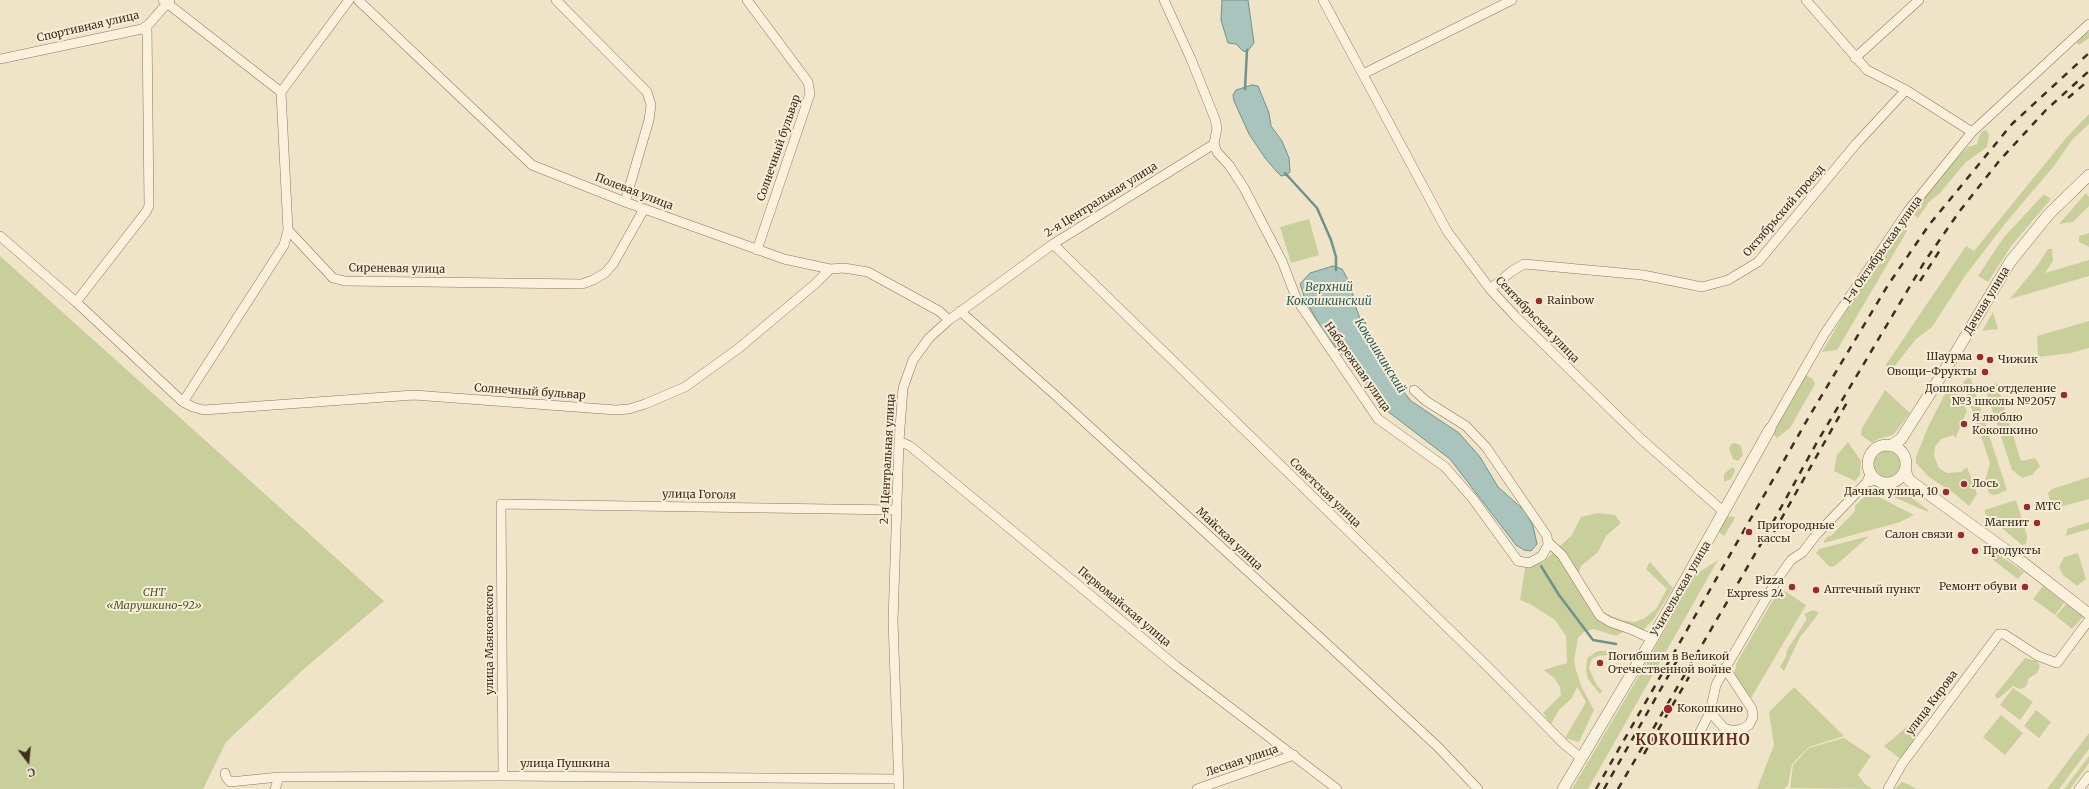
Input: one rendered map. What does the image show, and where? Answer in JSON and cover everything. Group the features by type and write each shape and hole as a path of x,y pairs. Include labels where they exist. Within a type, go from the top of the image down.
{"street":[{"path":"0,236 76,302 183,402 282,249 288,230 281,92 349,0"},
{"name":"Полевая улица","path":"358,0 532,165 624,202 757,250 796,262 830,268 844,268 868,272 939,311 949,320"},
{"path":"556,0 647,92 651,105 649,120 624,202"},
{"name":"Солнечный бульвар","path":"747,0 808,82 810,94 757,250"},
{"path":"1164,0 1215,119 1217,128 1214,144"},
{"name":"Сентябрьская улица","path":"1323,0 1447,230 1490,289 1516,317 1635,433 1724,512"},
{"path":"1363,74 1512,0"},
{"path":"1806,0 1867,70 1906,90 1972,132"},
{"path":"1855,58 1919,0"},
{"path":"167,1 281,92"},
{"name":"Спортивная улица","path":"0,59 138,30 147,26 167,1"},
{"name":"1-я Октябрьская улица","path":"1724,512 1825,333 1908,211 1972,132 2089,24"},
{"path":"76,302 149,206 147,26"},
{"name":"Октябрьский проезд","path":"1490,289 1512,271 1524,264 1643,275 1702,287 1728,280 1758,262 1856,144 1906,90"},
{"name":"2-я Центральная улица","path":"899,789 893,621 899,441 903,388 913,360 929,338 949,320 1053,244 1214,144"},
{"name":"Набережная улица","path":"1214,144 1217,152 1229,165 1244,188 1282,261 1297,300 1378,419 1438,460 1452,473 1473,499 1518,561 1526,563 1535,561 1542,556 1547,545"},
{"name":"Дачная улица","path":"1890,446 1902,439 2010,262 2049,214 2089,175"},
{"name":"Сиреневая улица","path":"288,230 333,278 345,281 582,284 593,280 609,268 644,209"},
{"name":"Советская улица","path":"1053,244 1488,667 1564,744 1582,758"},
{"name":"Солнечный бульвар","path":"183,402 204,410 414,395 616,410 629,409 685,387 739,348 815,284 830,268"},
{"name":"Майская улица","path":"960,311 1054,394 1325,642 1438,747 1478,789"},
{"path":"1414,390 1426,401 1461,422 1483,444 1547,536 1547,545 1562,555 1600,616 1610,622 1652,639"},
{"path":"1902,439 1902,452 1906,459 1904,477"},
{"name":"Первомайская улица","path":"899,441 907,444 916,451 1186,675 1294,755 1337,789"},
{"path":"1872,478 1868,464 1872,453 1882,446 1890,446 1902,452"},
{"path":"1872,478 1887,483 1904,477"},
{"path":"1904,477 2032,569 2089,614"},
{"path":"1696,738 1710,712 1716,685 1786,565 1803,552 1816,535 1872,478"},
{"name":"улица Гоголя","path":"501,504 897,510"},
{"name":"улица Маяковского","path":"501,504 503,776"},
{"name":"Учительская улица","path":"1563,789 1652,639 1724,512"},
{"name":"улица Кирова","path":"1888,789 1898,774 1902,764 1999,634 2004,634 2038,656 2057,663 2089,620"},
{"path":"1710,712 1724,728 1733,731 1742,729 1749,725 1753,716 1752,709 1725,668"},
{"name":"Лесная улица","path":"1198,789 1294,755"},
{"name":"улица Пушкина","path":"225,773 230,782 279,777 503,776 899,779"},
{"path":"2079,789 2089,776"},
{"path":"275,789 279,777"}],"green space":[{"path":"2089,32 2089,38 2079,45 2076,42 2080,35"},
{"path":"2089,114 2089,124 2072,140 2054,166 2004,225 1965,276 1932,327 1916,339 1894,367 1885,366 1966,246 1974,251 2066,138"},
{"path":"1987,130 1989,136 1987,147 1965,163 1940,193 1929,202 1918,218 1912,213 1947,168 1968,147 1977,144 1979,136 1983,131"},
{"path":"2086,193 2089,197 2089,206 2073,222 2059,224"},
{"path":"2044,194 2051,199 2012,245 1988,282 1978,276 2004,237"},
{"path":"1309,219 1319,255 1291,263 1280,227"},
{"path":"1903,229 1907,231 1837,350 1822,352 1868,273"},
{"path":"2089,233 2089,247 2079,242 2079,236"},
{"path":"2048,249 2052,249 2053,261 2045,273 2089,260 2089,276 2010,299 2037,266"},
{"name":"СНТ «Марушкино-92»","path":"0,256 384,601 305,668 226,742 203,789 0,789"},
{"path":"1993,312 1998,329 1982,331"},
{"path":"2089,321 2089,348 2071,353 2038,357 2037,336"},
{"path":"1806,375 1813,379 1815,384 1790,428 1777,438 1772,433"},
{"path":"1968,378 1971,379 2007,490 1998,494 1993,495 1989,493 1985,481 1990,463 1963,382"},
{"path":"1997,383 2021,461 2035,458 2040,466 2032,475 2022,478 2012,470 1985,388"},
{"path":"1949,386 1960,397 1967,411 1955,439 1954,435 1941,439 1935,447 1934,456 1939,468 1947,473 1961,472 1967,467 1977,494 1969,506 1956,495 1929,477 1916,463 1916,457 1928,427"},
{"path":"1885,390 1910,413 1893,435 1878,439 1872,443 1861,435 1862,428"},
{"path":"1848,442 1861,461 1860,475 1855,481 1834,471 1837,455"},
{"path":"1735,443 1741,446 1743,455 1738,461 1733,459 1729,449 1731,444"},
{"path":"1887,451 1896,455 1900,464 1896,473 1887,477 1878,473 1874,464 1878,455"},
{"path":"1732,467 1735,469 1731,479 1724,482 1724,474"},
{"path":"2089,477 2089,499 2052,509 2048,493 2052,489"},
{"path":"1869,492 1914,515 1900,522 1824,543 1827,537 1831,536 1855,511 1855,506"},
{"path":"1904,492 1928,510 1928,512 1894,497"},
{"path":"2016,500 2027,536 2026,544 2022,545 1985,514 1985,510"},
{"path":"1598,513 1615,515 1621,523 1606,536 1598,552 1581,566 1577,578 1588,589 1603,612 1621,620 1635,622 1645,618 1656,609 1667,589 1646,569 1650,562 1673,588 1654,619 1642,631 1634,626 1616,636 1594,629 1585,631 1578,638 1574,660 1576,670 1581,686 1594,710 1579,742 1565,738 1586,702 1577,687 1572,698 1559,710 1551,724 1543,713 1561,695 1560,687 1554,678 1544,670 1567,663 1566,636 1555,620 1530,604 1520,600 1525,568 1543,562 1572,535 1581,517"},
{"path":"1732,516 1735,518 1724,536 1718,531 1726,517"},
{"path":"2089,522 2089,529 2066,536 2067,529"},
{"path":"1869,536 1835,566 1830,567 1816,553 1819,549"},
{"path":"2078,553 2086,579 2077,586 2063,575 2059,567 2064,557"},
{"path":"1998,554 2024,572 2018,579 1988,556"},
{"path":"1718,560 1588,789 1572,789 1643,669 1696,574"},
{"path":"2043,586 2064,603 2055,615 2033,599"},
{"path":"1780,588 1806,605 1751,698 1734,674 1737,662"},
{"path":"2066,604 2083,617 2072,629 2056,616"},
{"path":"1813,610 1818,612 1817,616 1800,637 1784,671 1780,667 1786,656 1787,650 1807,619 1804,614"},
{"path":"1598,651 1611,651 1622,655 1621,659 1608,655 1598,656 1592,659 1589,668 1596,684 1602,691 1600,694 1588,679 1586,671 1587,658"},
{"path":"2025,658 2037,661 2040,666 2037,673 2028,679 2027,685 2024,688 2020,689 2013,686 1999,698 1996,698 1995,695"},
{"path":"1794,687 1844,736 1809,747 1792,764 1788,785 1784,789 1757,789 1774,745 1769,712"},
{"path":"2013,688 2033,702 2020,720 2000,705"},
{"path":"2036,710 2051,722 2039,738 2024,726"},
{"path":"2001,715 2023,733 2005,755 1983,737"},
{"path":"1908,726 1913,729 1917,738 1903,758 1899,758 1884,746"},
{"path":"2089,733 2089,749 2059,789 2047,789"},
{"path":"1844,738 1871,756 1858,775 1865,784 1872,789 1790,788 1793,765 1809,748"},
{"path":"2089,756 2089,763 2070,789 2064,789"},
{"path":"1902,782 1910,785 1916,789 1895,789"}],"water":[{"path":"1222,0 1248,0 1254,43 1247,52 1243,51 1236,44 1228,43 1221,20"},
{"path":"1252,85 1258,86 1269,113 1271,126 1282,141 1289,158 1290,172 1287,175 1281,176 1265,158 1249,134 1234,101 1233,95 1236,90"},
{"name":"Верхний Кокошкинский","path":"1333,266 1342,269 1351,285 1355,305 1367,337 1386,369 1411,401 1459,433 1480,457 1498,487 1525,511 1533,526 1537,544 1531,551 1524,550 1516,545 1450,459 1382,407 1353,367 1324,333 1305,299 1300,284 1310,273"}],"waterway":[{"name":"Кокошкинский","path":"1245,89 1247,50"},
{"name":"Кокошкинский","path":"1285,173 1317,208 1331,240 1336,257 1336,270"},
{"path":"1541,566 1559,595 1593,640 1616,644"}],"railway":[{"path":"1596,789 1810,415 1888,285 1929,225 2012,124 2089,53"},
{"path":"1618,789 1762,542 1816,444 1925,261 1959,212 2000,160 2046,110 2089,71"},
{"path":"2068,98 2089,80"},
{"path":"1920,281 1942,247"},
{"path":"1767,544 1849,399"},
{"path":"1604,789 1679,657"},
{"path":"1644,754 1689,677"}],"place":[{"name":"Rainbow","path":"1539,301"},
{"name":"Шаурма","path":"1980,357"},
{"name":"Чижик","path":"1990,360"},
{"name":"Овощи-Фрукты","path":"1985,372"},
{"name":"Дошкольное отделение №3 школы №2057","path":"2064,395"},
{"name":"Я люблю Кокошкино","path":"1964,424"},
{"name":"Лось","path":"1964,484"},
{"name":"Дачная улица, 10","path":"1946,492"},
{"name":"МТС","path":"2027,507"},
{"name":"Магнит","path":"2037,523"},
{"name":"Пригородные кассы","path":"1749,532"},
{"name":"Салон связи","path":"1961,535"},
{"name":"Продукты","path":"1975,551"},
{"name":"Pizza Express 24","path":"1792,587"},
{"name":"Ремонт обуви","path":"2025,587"},
{"name":"Аптечный пункт","path":"1816,590"},
{"name":"Погибшим в Великой Отечественной войне","path":"1600,663"},
{"name":"Кокошкино","path":"1668,709"}],"district":[{"name":"КОКОШКИНО","path":"1693,741"}]}
